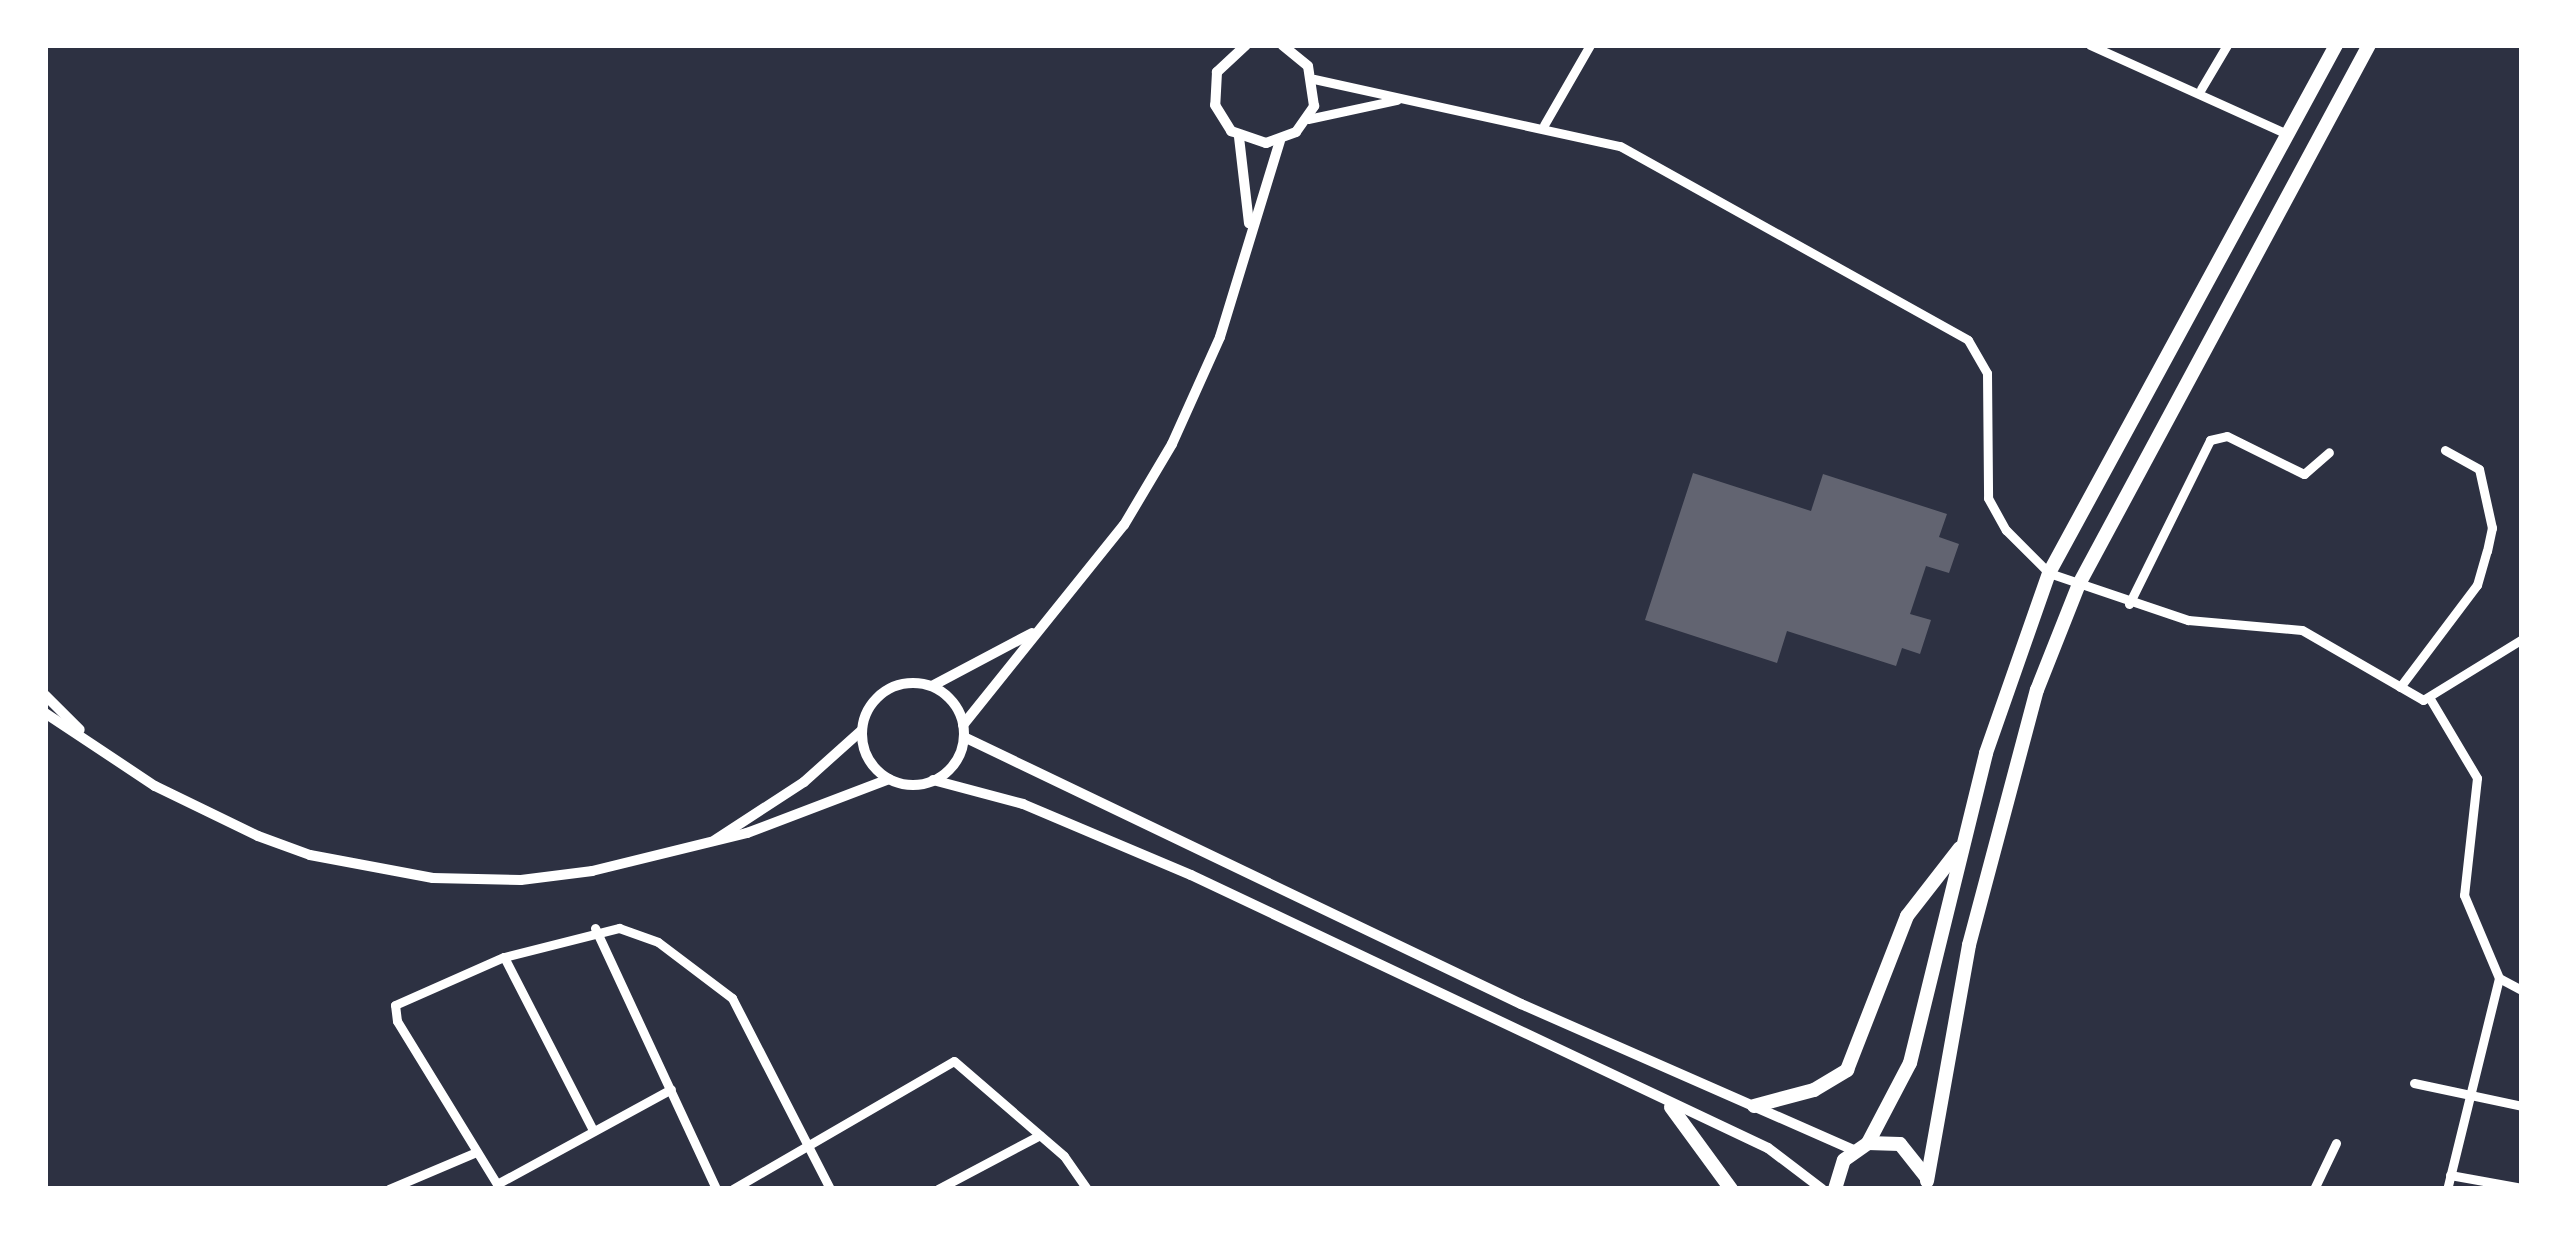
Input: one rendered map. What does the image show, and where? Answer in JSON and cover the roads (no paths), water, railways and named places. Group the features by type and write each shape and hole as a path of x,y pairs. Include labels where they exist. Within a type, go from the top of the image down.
{"main road":[{"path":"1835,1189 1910,1063 2008,676 2049,573 2336,45"},
{"path":"1928,1186 1969,945 2014,760 2079,584 2368,45"},
{"path":"1754,1106 1814,1090 1846,1070 1906,916 1964,844"},
{"path":"1671,1107 1731,1189"},
{"path":"1861,1146 1913,1153 1928,1186"}],"street":[{"path":"1232,45 1215,105 1239,137 1250,229"},
{"path":"1225,61 1246,45"},
{"path":"1544,125 1590,45"},
{"path":"2201,89 2227,45"},
{"path":"1285,46 1314,80 1544,125 1670,169 1968,340 1987,373 1988,498 2006,530 2049,573 2129,604 2188,620 2302,630 2399,687 2429,697 2477,778 2464,895 2499,978 2447,1189"},
{"path":"2098,47 2201,89 2287,134"},
{"path":"1308,118 1314,80"},
{"path":"933,780 955,763 964,731 1124,525 1192,406 1280,141 1308,118 1404,99"},
{"path":"1239,137 1280,141"},
{"path":"2129,604 2210,440 2227,436 2304,474 2329,452"},
{"path":"2399,687 2477,585 2492,528 2479,469 2445,450"},
{"path":"712,842 797,788 862,730 886,690 932,686 1045,624"},
{"path":"2429,697 2522,639"},
{"path":"932,686 964,731 1754,1106 1861,1146"},
{"path":"45,695 82,732"},
{"path":"45,713 210,815 310,855 384,872 521,880 712,842 890,779 933,780 1023,804 1136,850 1671,1107 1768,1148 1822,1189"},
{"path":"862,730 868,759 890,779"},
{"path":"596,928 716,1189"},
{"path":"671,1089 592,1128 499,1186 474,1153 393,1012 409,996 504,957 596,928 644,934 732,998 830,1189"},
{"path":"504,957 592,1128"},
{"path":"2499,978 2522,989"},
{"path":"733,1189 954,1061 1040,1135 1087,1189"},
{"path":"2414,1083 2522,1106"},
{"path":"938,1189 1040,1135"},
{"path":"2314,1189 2336,1143"},
{"path":"389,1189 474,1153"},
{"path":"2450,1175 2522,1188"}]}
